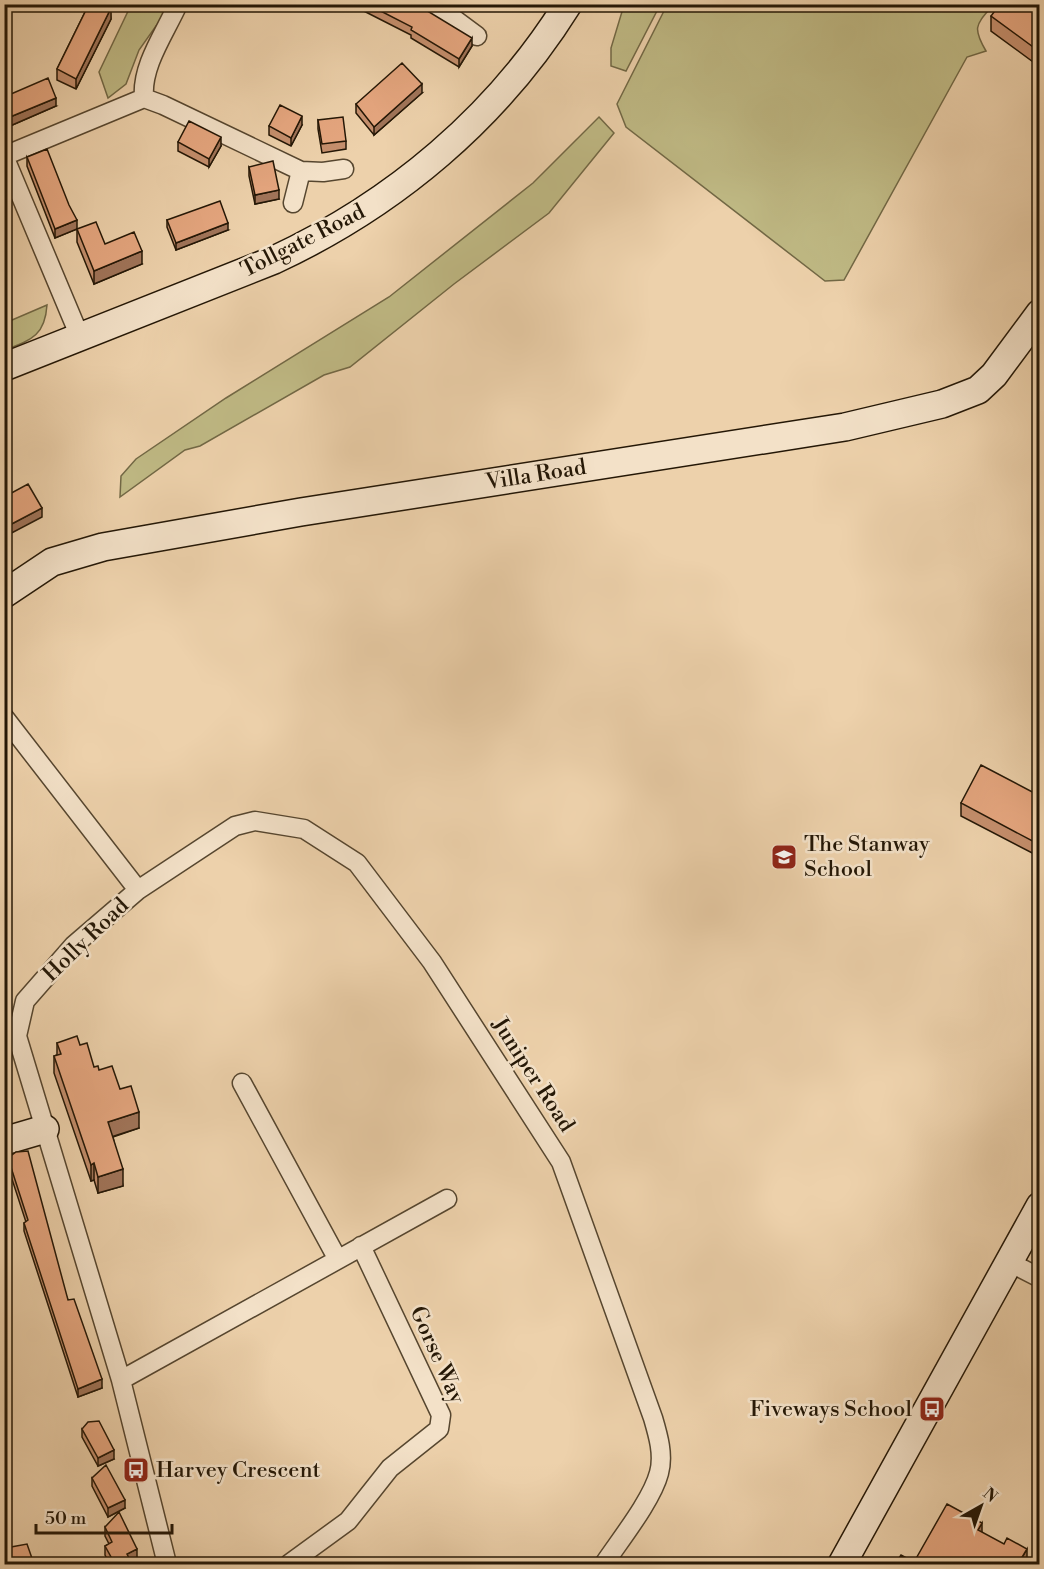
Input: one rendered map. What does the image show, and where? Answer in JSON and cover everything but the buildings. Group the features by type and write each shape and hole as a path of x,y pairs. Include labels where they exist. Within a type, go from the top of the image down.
{"street":[{"path":"144,98 142,85 148,66 178,4"},
{"path":"428,4 449,9 477,36"},
{"name":"Tollgate Road","path":"4,367 274,260 307,244 369,208 436,157 481,115 522,69 567,4"},
{"path":"80,337 4,156 144,98 301,171 323,172 344,169"},
{"path":"292,203 301,171"},
{"name":"Villa Road","path":"4,594 52,562 103,547 301,512 845,427 942,404 978,390 994,375 1040,313"},
{"name":"Holly Road","path":"4,717 138,890 74,945 25,1000 17,1036 121,1380 167,1564"},
{"name":"Juniper Road","path":"138,890 235,826 255,821 304,829 357,863 432,962 561,1162 618,1316 661,1445 659,1473 642,1506 604,1564"},
{"path":"242,1083 337,1258"},
{"path":"4,1141 45,1129"},
{"path":"121,1380 337,1258 447,1199"},
{"path":"842,1564 1040,1206"},
{"name":"Gorse Way","path":"289,1564 348,1521 390,1468 439,1429 441,1414 361,1246"},
{"path":"1009,1262 1040,1278"}],"shaded area":[{"path":"131,5 168,5 162,29 156,26 139,50 126,84 108,98 99,72"},
{"path":"624,5 660,5 626,71 611,66 611,48"},
{"path":"667,5 993,5 978,26 979,36 986,51 967,57 844,280 825,281 626,127 617,104"},
{"path":"599,117 614,133 549,213 454,284 350,367 324,375 200,446 185,450 120,497 121,476 136,459 226,398 389,297 533,183"},
{"path":"47,305 40,330 29,340 5,350 5,323"}],"place":[{"name":"The Stanway School","path":"784,857"},
{"name":"Fiveways School","path":"932,1409"},
{"name":"Harvey Crescent","path":"136,1470"}]}
